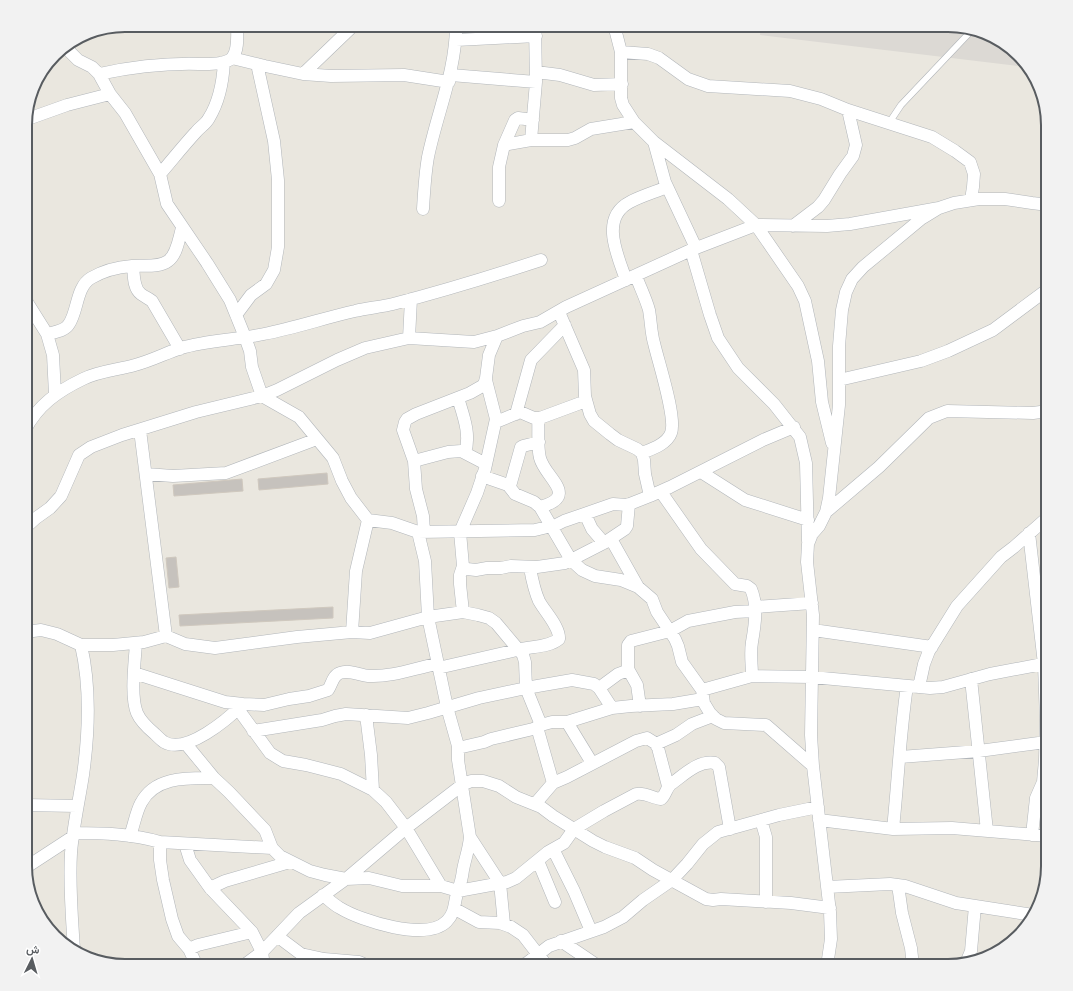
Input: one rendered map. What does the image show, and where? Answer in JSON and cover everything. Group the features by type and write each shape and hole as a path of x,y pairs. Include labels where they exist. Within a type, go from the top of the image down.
{"street":[{"path":"160,174 197,131 209,120 214,110 228,60 237,46 237,32"},
{"path":"303,74 346,32"},
{"path":"422,209 428,158 450,78 456,32"},
{"path":"456,40 520,32"},
{"path":"531,140 536,77 536,32"},
{"path":"616,32 621,52 621,98 634,122 654,142 728,199 756,225 798,286 805,301 818,361 822,402 834,452"},
{"path":"69,51 78,60 92,67 99,74 110,94 125,113 160,174 167,204 230,300 250,351 252,367 262,396 299,417 333,458 342,481 351,498 368,520 392,523 421,532 535,530 552,526 613,504 629,504 655,494 763,440 794,427"},
{"path":"621,52 648,54 659,58 688,79 708,86 790,91 821,99 848,110 932,137 970,162 974,174 970,200"},
{"path":"99,74 150,65 185,63 206,64 228,60 257,64 303,74 331,76 404,75 450,78 536,77 560,75 594,85 622,84"},
{"path":"236,315 251,295 266,284 274,270 278,247 278,180 274,141 257,64"},
{"path":"32,117 67,105 110,94"},
{"path":"793,226 818,207 853,156 856,145 848,110"},
{"path":"499,200 499,167 504,144 515,120 518,118 533,120"},
{"path":"504,144 531,140 568,140 575,138 591,129 634,122"},
{"path":"654,142 667,186 693,249 710,315 718,338 738,368 774,404 794,427 800,436 806,463 808,520 807,562 812,602 813,630 811,735 813,766 830,908 831,939 828,959"},
{"path":"642,453 665,441 671,433 671,416 664,379 653,341 649,310 631,278 613,240 612,231 616,216 629,202 667,186"},
{"path":"32,522 50,508 61,496 79,455 91,447 196,412 262,396 365,348 409,338 474,342 540,322 693,249 756,225 827,226 850,224 939,208 954,203 979,198 1005,199 1041,205"},
{"path":"808,544 812,534 819,526 826,512 829,498 839,405 839,346 842,310 846,292 852,279 863,267 921,219 939,208"},
{"path":"47,334 61,331 69,325 84,284 90,278 106,271 133,266 159,265 168,261 175,253 182,228"},
{"path":"32,418 45,402 55,394 85,378 110,370 135,366 180,349 217,340 264,334 356,311 392,304 471,283 541,260"},
{"path":"133,266 137,289 140,293 152,301 180,349"},
{"path":"839,380 921,361 948,351 992,330 1041,294"},
{"path":"409,338 410,299"},
{"path":"32,311 47,334 53,355 55,394"},
{"path":"559,312 584,370 586,401 594,421 618,440 642,453 645,474 655,494 701,549 735,584 751,588 754,594 755,609 752,642 752,676"},
{"path":"516,414 531,360 565,325"},
{"path":"463,612 460,584 462,566 460,532 477,493 496,422 495,412 486,380 489,355 497,336"},
{"path":"323,895 339,908 368,921 395,929 438,928 447,921 455,909 458,891 462,884 470,837 458,748 446,707 428,617 425,561 421,532 423,516 416,489 414,461 403,430 407,419 480,388 486,380"},
{"path":"458,398 467,435 468,444 465,452"},
{"path":"496,422 520,412 534,418 538,418 586,401"},
{"path":"826,512 879,467 929,418 947,411 1041,413"},
{"path":"538,418 541,461 548,474 558,487 556,500 540,507"},
{"path":"140,430 166,636"},
{"path":"146,474 173,476 226,473 317,439"},
{"path":"510,486 521,447 539,442"},
{"path":"414,461 448,452 461,451 486,464"},
{"path":"701,472 745,500 808,520"},
{"path":"482,476 510,486 515,494 534,502 540,507 571,560 582,570 595,576 621,580 638,587"},
{"path":"462,566 467,569 476,570 511,566 530,568 555,565 571,560 607,541 625,529 627,526 629,504"},
{"path":"585,514 592,529 607,541 638,587 652,600 657,612 678,646 682,662 703,694 704,703 713,716 724,723 766,725 813,766"},
{"path":"352,632 356,571 368,520"},
{"path":"893,829 900,757 901,728 913,686 932,647 957,606 1001,557 1041,522"},
{"path":"1029,533 1041,625"},
{"path":"134,673 241,706 264,705 309,696 328,690 334,676 340,672 369,676 389,675 482,659 518,649 551,644 559,639 559,632 537,595 530,568"},
{"path":"640,706 637,685 628,669 628,645 631,641 670,631 688,621 735,612 812,602"},
{"path":"32,629 57,634 81,645 136,642 166,636 185,644 215,648 297,637 352,632 370,633 428,617 463,612 489,618 496,623 523,655 525,662 526,688 539,726 553,783"},
{"path":"813,630 932,647"},
{"path":"136,642 133,691 137,713 150,730 164,743 175,745 186,744 213,729 241,706"},
{"path":"74,943 70,878 71,852 83,774 89,704 81,645"},
{"path":"458,748 514,734 552,722 567,722 612,708 672,704 752,676 812,678 930,688 943,687 971,679 1041,665"},
{"path":"599,688 618,674 626,672 628,669"},
{"path":"971,679 987,831"},
{"path":"253,731 322,720 346,714 408,718 479,698 572,680 594,684 599,688 612,708"},
{"path":"241,706 253,731 270,753 282,761 306,765 341,774 373,790 386,802 406,828 441,886"},
{"path":"366,715 371,755 373,790"},
{"path":"656,744 676,735 692,724 713,716"},
{"path":"567,722 592,763"},
{"path":"535,804 553,783 636,741 647,738 656,744 668,786"},
{"path":"900,757 979,751 1041,743"},
{"path":"186,744 214,778 266,830 272,848 280,856 310,871 346,879 370,878 402,886 441,886 458,891 507,882 516,878 553,849 564,843 574,829 604,811 636,794 641,793 656,798 661,798 664,796 668,786 687,772 700,764 712,762 716,763 719,767 730,829"},
{"path":"130,836 141,803 148,792 162,784 180,778 214,778"},
{"path":"252,959 262,952 299,913 346,879 406,828 462,786 471,781 483,781 499,786 516,797 541,806 553,816 605,847 635,858 653,870 706,898 713,900 791,903 830,908"},
{"path":"1032,835 1036,798 1041,785"},
{"path":"32,805 77,806"},
{"path":"532,959 548,946 604,927 623,917 643,900 672,880 708,839 718,832 818,807"},
{"path":"762,820 766,837 766,902"},
{"path":"819,820 893,829 952,828 1041,836"},
{"path":"32,859 54,850 74,835 114,833 160,842 272,848"},
{"path":"470,837 500,883 504,924"},
{"path":"160,842 160,860 163,880 172,919 178,936 189,949 194,959"},
{"path":"185,844 190,860 210,888 252,932 262,952 263,959"},
{"path":"553,849 574,891 591,931"},
{"path":"538,861 555,902"},
{"path":"210,888 225,881 290,862"},
{"path":"827,887 890,884 898,885 956,903 1028,914"},
{"path":"898,885 902,913 912,959"},
{"path":"968,956 971,950 975,906"},
{"path":"455,909 480,922 504,924 523,935 542,959"},
{"path":"189,949 198,945 252,932"},
{"path":"277,936 302,954 324,959"},
{"path":"561,941 588,959"},
{"path":"302,954 304,959"}],"lane":[{"path":"889,123 901,105 969,35"}],"shaded area":[{"path":"760,32 960,33 978,37 995,44 1014,59 1020,66 760,35"}],"building":[{"path":"327,473 328,484 259,490 258,479"},
{"path":"242,479 243,491 174,496 173,485"},
{"path":"176,557 179,587 169,588 166,558"},
{"path":"333,607 333,618 180,626 179,615"}]}
